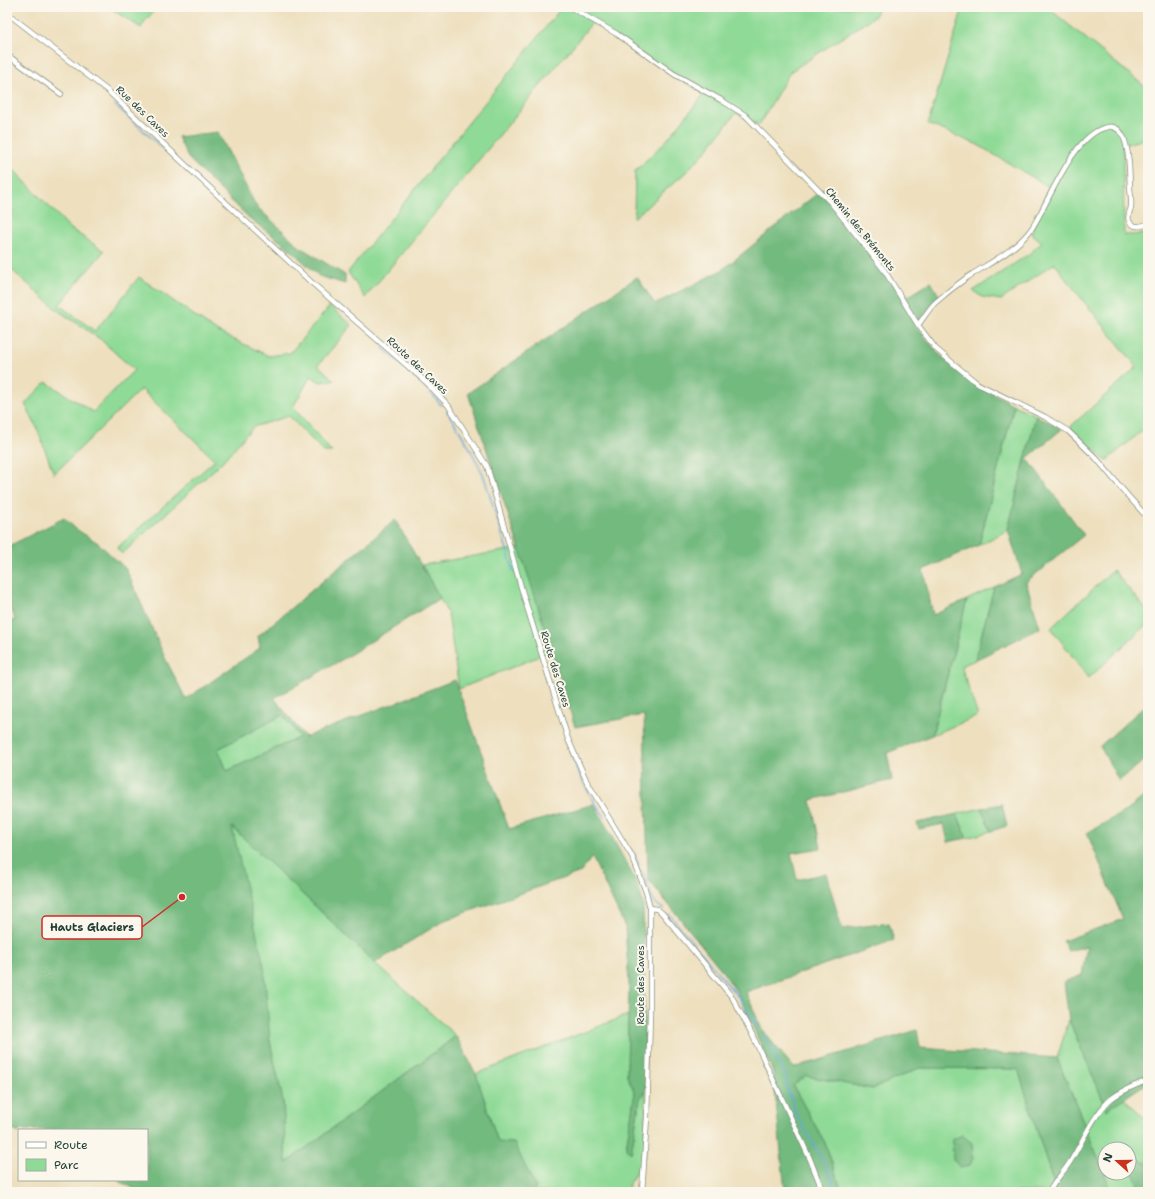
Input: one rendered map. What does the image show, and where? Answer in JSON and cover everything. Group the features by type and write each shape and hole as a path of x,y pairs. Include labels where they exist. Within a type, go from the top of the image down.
{"street":[{"name":"Chemin des Brémonts","path":"570,7 617,34 674,74 745,115 827,198 876,259 890,279 918,326 936,350 978,384 1045,417 1068,431 1096,458 1148,518"},
{"name":"Rue des Caves","path":"7,13 108,91 258,232"},
{"path":"7,55 62,94"},
{"path":"918,326 936,302 965,279 1024,238 1032,228 1056,182 1071,158 1088,138 1099,129 1110,126 1117,129 1122,135 1129,152 1131,206 1128,216 1129,222 1133,226 1138,227 1148,224"},
{"name":"Route des Caves","path":"258,232 311,282 426,382 448,405 487,466 523,594 568,739 587,782 632,856 646,892 650,908 650,1015 647,1112 642,1192"},
{"path":"650,908 657,909 662,913 732,997 755,1041 810,1159 823,1192"},
{"path":"1049,1192 1056,1179 1069,1163 1090,1125 1111,1100 1133,1086 1148,1080"}],"green space":[{"path":"108,7 158,7 145,21 141,28"},
{"path":"562,7 878,7 875,16 790,72 759,125 736,113 705,152 686,172 634,218 635,171 667,140 704,94 592,23 365,298 348,272"},
{"path":"963,7 1047,7 1148,89 1148,138 1123,145 1124,235 1148,234 1148,426 1106,461 1070,427 1137,367 1065,278 1055,263 1001,300 982,297 973,291 1029,254 1042,242 1031,233 1049,187 978,145 928,124"},
{"path":"218,132 256,206 300,247 345,275 345,284 319,276 285,245 249,218 188,158 178,137"},
{"path":"7,163 71,229 104,251 59,305 95,331 139,277 218,332 269,356 290,353 330,306 352,325 318,365 334,380 320,382 311,376 293,407 332,452 324,452 289,416 253,427 220,464 122,554 117,548 215,460 141,389 54,474 36,426 25,404 46,382 93,412 134,370 100,339 56,309 13,271 7,261"},
{"path":"824,188 906,298 931,282 940,297 915,325 940,355 969,380 1014,405 979,545 923,570 933,615 967,600 932,735 887,753 892,780 811,800 821,848 791,853 797,880 826,873 842,929 889,923 894,940 746,992 762,1030 794,1068 917,1030 920,1048 1057,1058 1097,1155 1097,1181 1107,1181 1112,1192 1053,1192 1055,1188 1018,1069 919,1068 873,1089 806,1076 793,1086 825,1143 842,1192 785,1192 773,1072 738,994 720,968 648,879 644,715 575,727 532,587 468,393 637,277 655,304 722,270"},
{"path":"1014,405 1036,415 1008,530 979,545"},
{"path":"1036,415 1062,429 1027,458 1084,535 1026,582 1040,628 975,660 994,587 1022,574 1008,530"},
{"path":"64,518 76,529 98,543 126,569 165,658 186,699 260,648 258,636 395,520 440,598 343,659 274,698 305,737 455,680 509,829 594,804 637,883 643,903 646,1091 640,1098 631,1153 626,1148 635,1093 627,1075 629,983 625,927 592,857 581,872 445,920 375,963 232,827 264,966 270,1042 283,1101 286,1163 456,1036 476,1074 498,1142 514,1143 536,1188 531,1192 141,1192 119,1181 148,1181 148,1129 18,1129 18,1132 7,1127 7,622 15,620 7,596 7,547","holes":["283,715 300,737 227,771 218,749"]},
{"path":"520,548 552,651 459,689 448,614 422,565"},
{"path":"1113,570 1148,612 1148,623 1089,678 1051,628"},
{"path":"994,587 975,660 961,666 978,716 932,735 967,600"},
{"path":"1148,703 1148,757 1119,781 1100,746"},
{"path":"284,714 300,737 227,771 218,749"},
{"path":"1148,793 1148,1082 1107,1110 1069,1020 1064,982 1082,975 1087,946 1068,951 1063,941 1123,919 1087,833 1129,809"},
{"path":"1002,804 1007,826 991,831 981,808"},
{"path":"981,808 991,831 967,838 957,814"},
{"path":"957,814 967,838 948,842 944,824 919,829 917,823"},
{"path":"232,827 375,963 456,1036 286,1163 283,1101 270,1042"},
{"path":"628,1015 627,1075 635,1093 626,1148 631,1153 640,1098 646,1091 645,1156 629,1184 628,1192 531,1192 536,1188 498,1142 476,1074"},
{"path":"1069,1020 1107,1109 1124,1098 1148,1121 1148,1163 1137,1158 1137,1141 1097,1141 1097,1155 1057,1058"},
{"path":"919,1068 1018,1069 1055,1188 1053,1192 842,1192 825,1143 793,1086 806,1075 872,1089"},
{"path":"962,1135 972,1143 973,1157 970,1166 960,1168 953,1159 952,1140"},
{"path":"1137,1158 1148,1163 1148,1192 1141,1192 1137,1181"},
{"path":"1107,1181 1137,1181 1141,1192 1112,1192"}],"waterway":[{"path":"115,105 197,179"},
{"path":"383,348 424,385 441,405"},
{"path":"447,411 467,443 483,474 514,572"},
{"path":"565,737 582,779 592,799 605,817"},
{"path":"630,849 635,855 639,865"},
{"path":"642,871 654,902 663,909"},
{"path":"669,914 739,998 758,1027"},
{"path":"763,1034 786,1076 785,1081 796,1114 831,1175 835,1192"}],"place":[{"name":"Hauts Glaciers","path":"182,897"}]}
